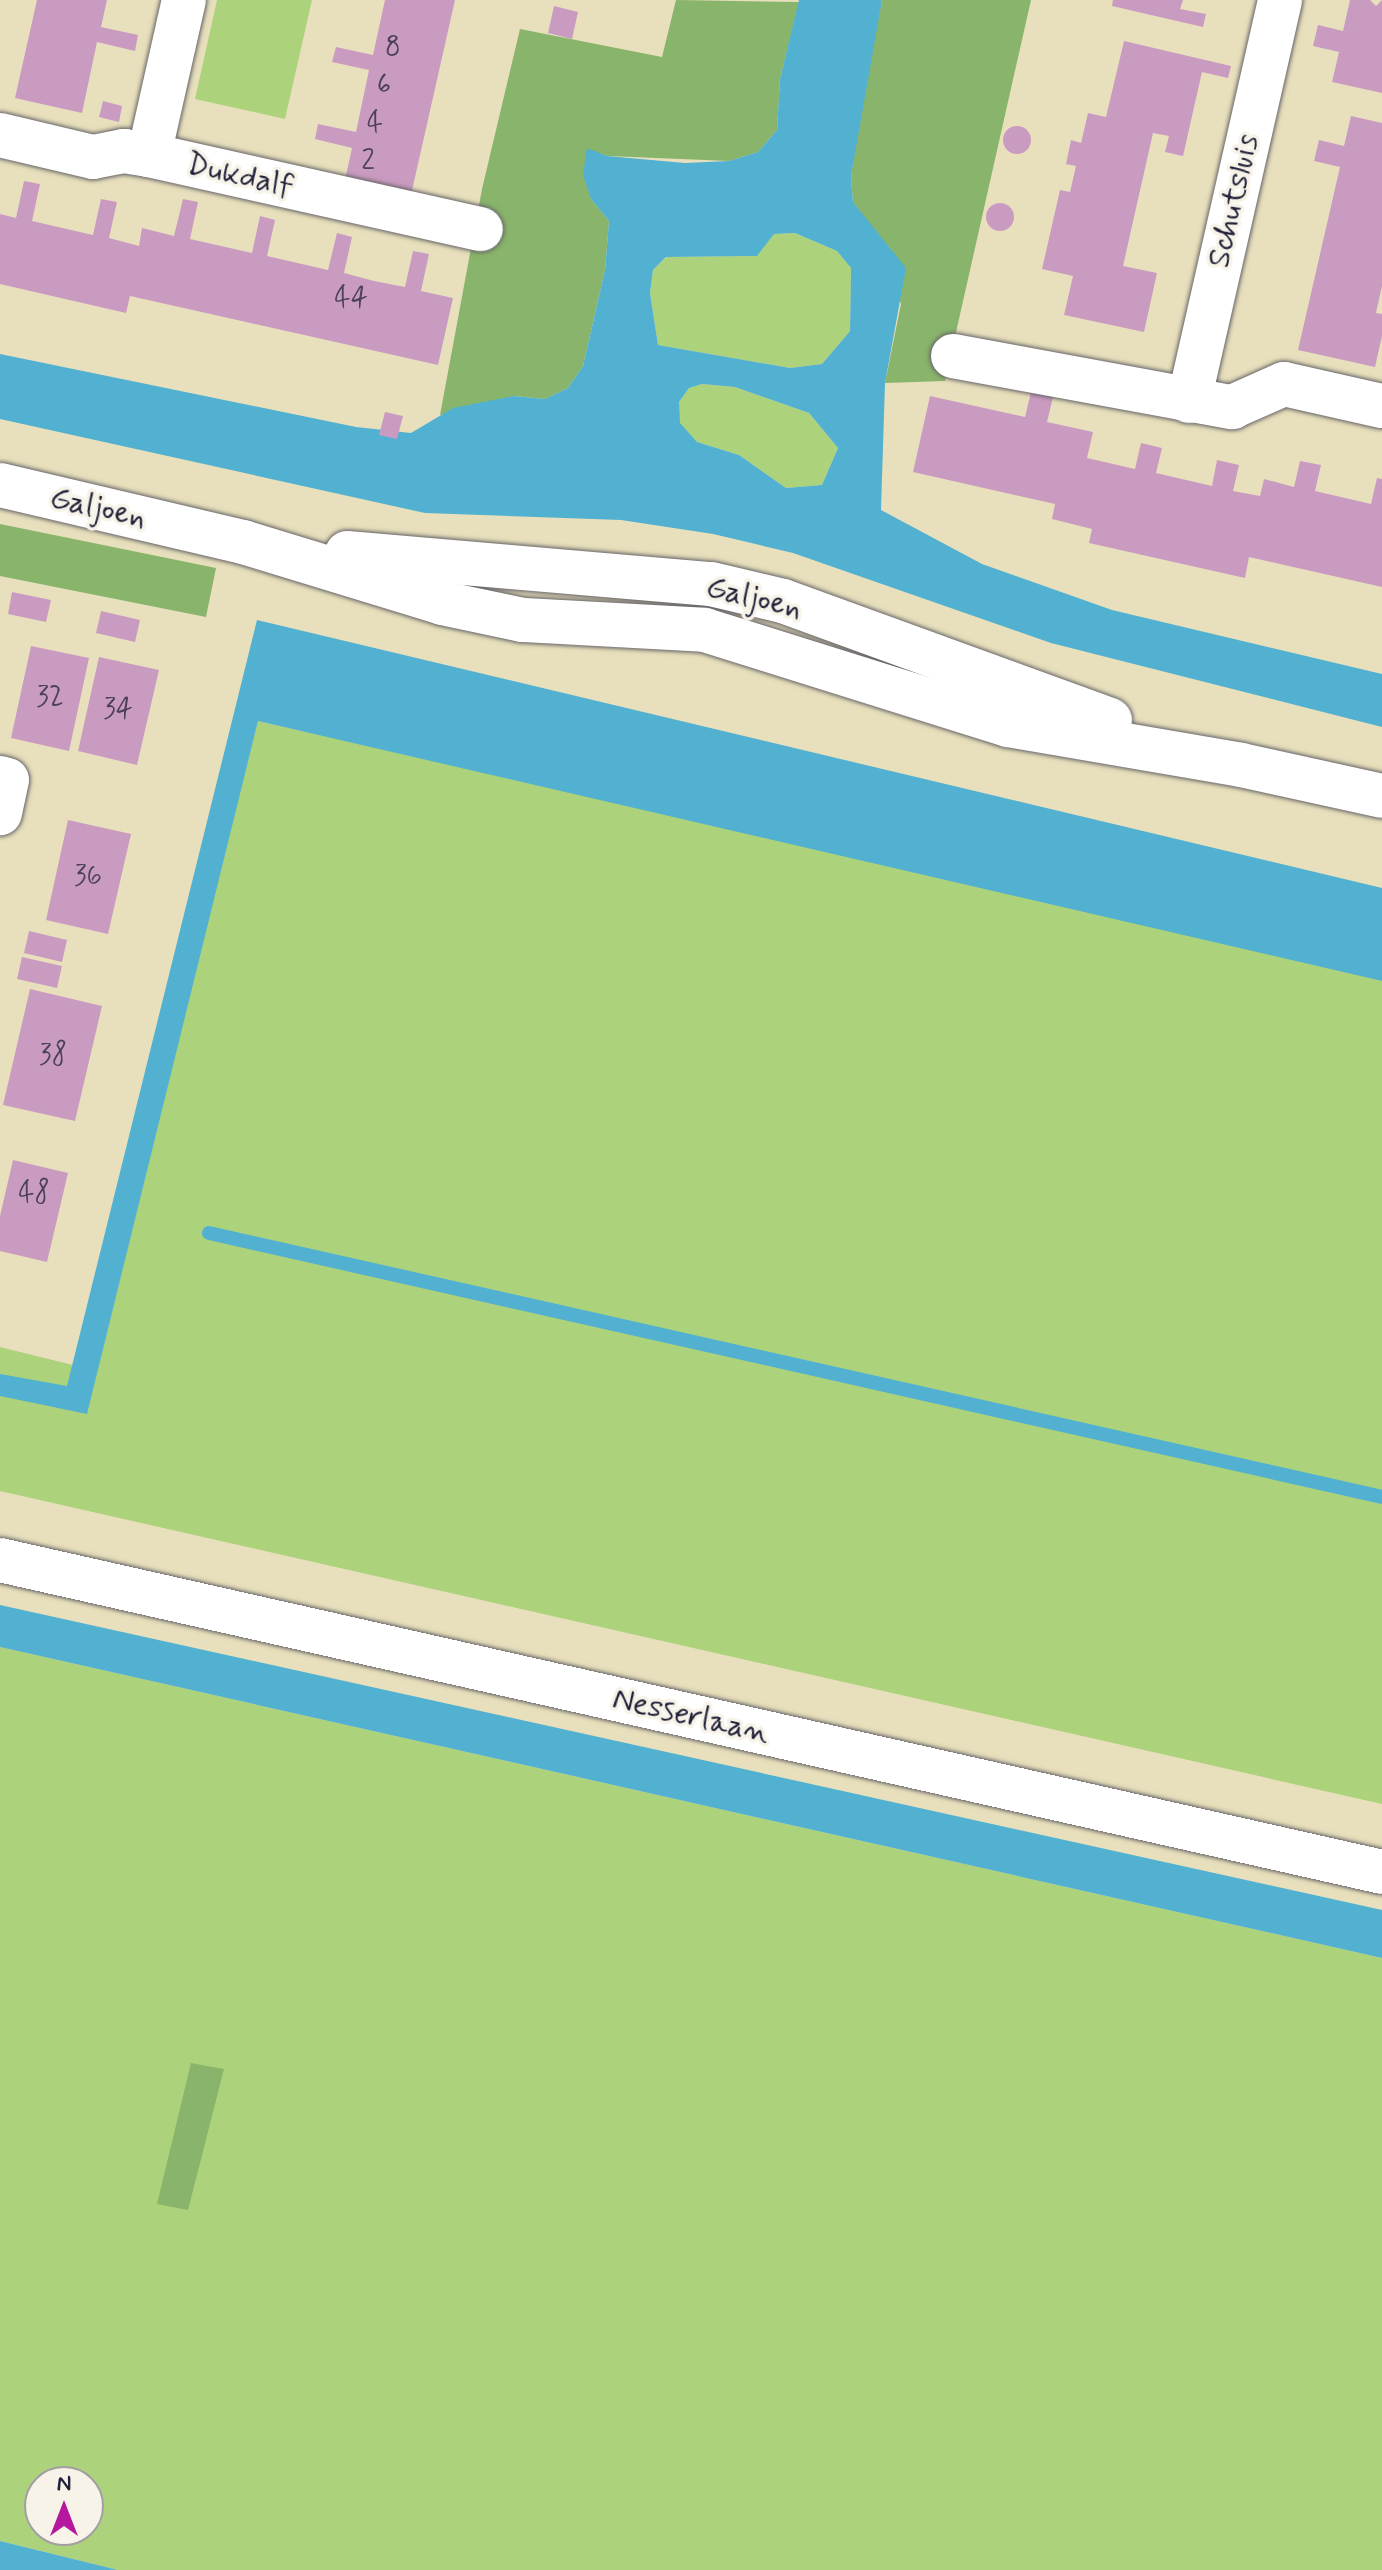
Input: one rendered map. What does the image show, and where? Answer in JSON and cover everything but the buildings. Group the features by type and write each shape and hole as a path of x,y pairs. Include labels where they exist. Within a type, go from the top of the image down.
{"street":[{"path":"149,155 184,0"},
{"name":"Schutsluis","path":"1189,401 1280,0"},
{"name":"Dukdalf","path":"0,135 93,157 124,151 149,155 481,229"},
{"path":"953,356 1232,407 1284,384 1382,406"},
{"name":"Galjoen","path":"0,485 243,542 711,584 783,601 998,683 1241,765 1382,796"},
{"path":"0,778 7,780 0,813"},
{"name":"Nesserlaan","path":"0,1560 1382,1872"}],"green space":[{"path":"217,0 312,0 285,119 195,99"},
{"path":"676,0 799,2 780,79 777,130 758,152 729,161 607,156 587,149 591,199 609,221 605,270 583,366 568,388 545,399 514,396 440,415 482,189 520,29 662,57"},
{"path":"882,0 1031,0 945,381 885,383 901,304 874,230 853,202 851,176"},
{"path":"795,233 837,251 851,268 850,331 822,364 790,368 658,345 650,293 653,270 667,257 756,256 774,234"},
{"path":"702,384 735,387 809,413 838,448 822,485 786,488 739,455 697,442 679,423 679,402 689,388"},
{"path":"0,524 216,568 206,617 0,576"},
{"path":"258,721 1382,976 1382,1804 0,1491 0,1347 89,1369"},
{"path":"0,1647 1382,1958 1382,2570 118,2570 0,2541"},
{"path":"191,2063 224,2069 188,2210 157,2204"}],"water":[{"path":"799,0 882,0 851,176 853,202 906,268 885,383 881,510 982,564 1112,610 1382,674 1382,727 1051,643 793,553 713,534 621,520 425,513 0,419 0,354 356,427 411,433 453,408 514,396 545,399 568,388 583,366 605,270 609,221 591,199 583,175 587,148 607,156 685,163 729,161 758,152 777,130 780,79","holes":["795,233 837,251 851,268 850,331 822,364 790,368 658,345 650,293 653,270 666,257 757,256 774,234","702,384 735,387 809,413 838,448 822,485 786,488 739,455 697,442 680,423 679,402 689,388"]},
{"path":"257,620 1382,888 1382,981 258,721 87,1414 0,1396 0,1374 67,1386"},
{"path":"0,1605 1382,1910 1382,1958 0,1647"},
{"path":"0,2541 118,2570 0,2570"}],"waterway":[{"path":"209,1233 1382,1497"}]}
